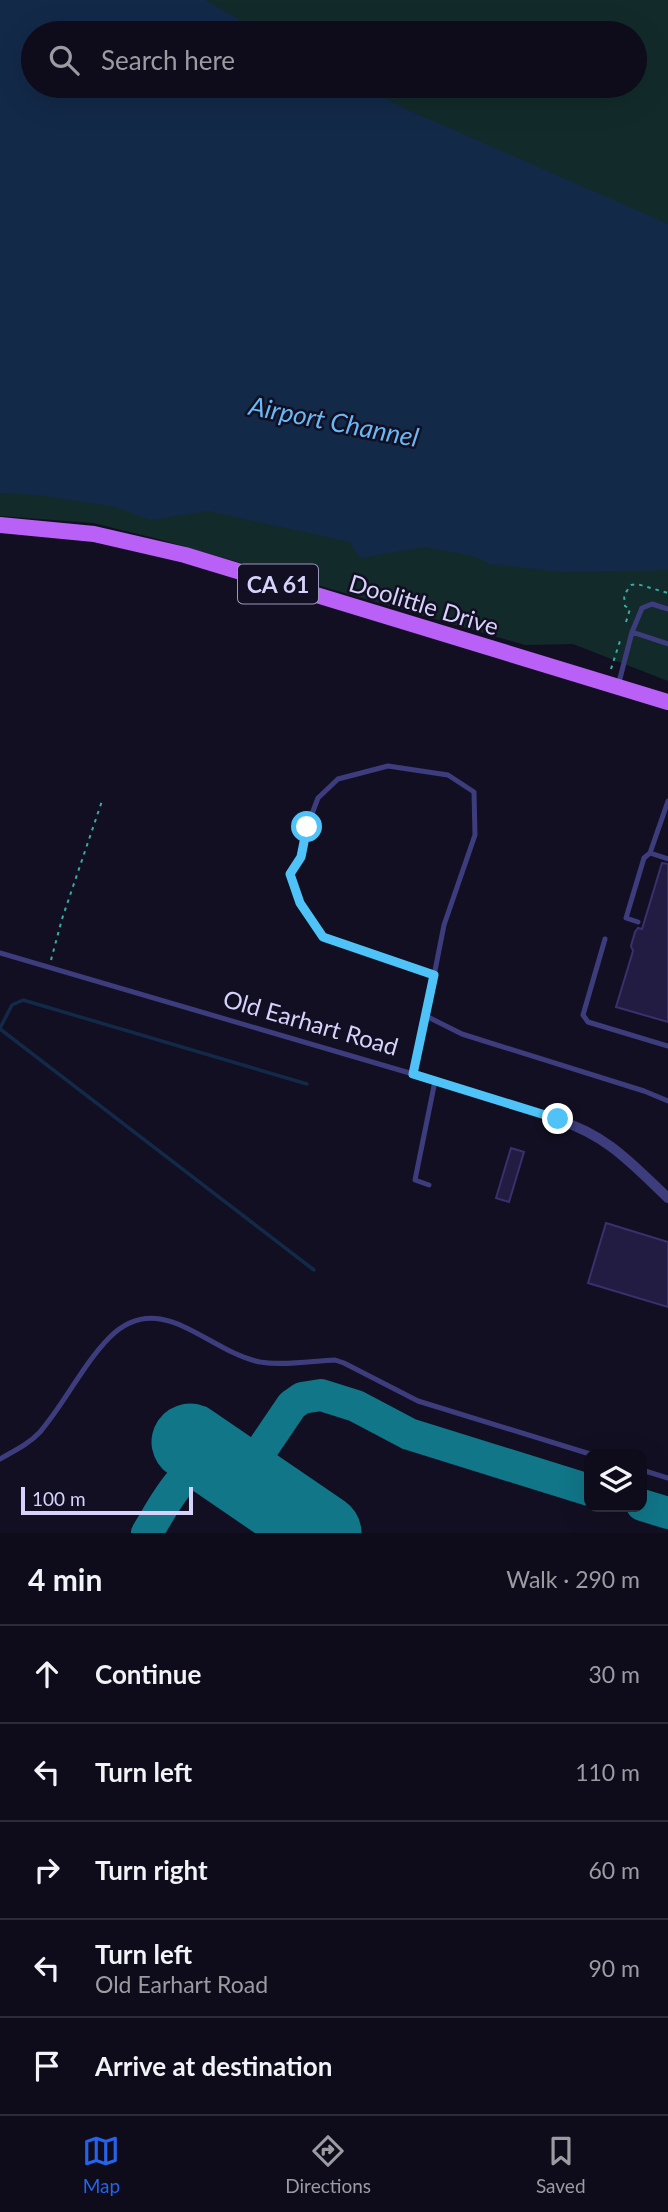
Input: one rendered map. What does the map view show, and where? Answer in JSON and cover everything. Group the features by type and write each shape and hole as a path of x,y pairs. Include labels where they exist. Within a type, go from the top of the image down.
{"main road":[{"name":"Doolittle Drive","path":"0,525 94,534 174,552 668,702"}],"street":[{"name":"Old Earhart Road","path":"558,1119 601,1137 631,1161 668,1198"}],"lane":[{"path":"618,687 632,632 642,608 652,604 668,609"},
{"path":"632,632 668,645"},
{"path":"413,1074 426,1016 444,925 475,835 474,792 448,775 388,766 338,779 318,798 307,827 301,857 290,874 300,903 323,937 434,975"},
{"path":"638,922 626,918 644,858 650,853 668,801"},
{"path":"659,827 668,829"},
{"path":"650,853 668,859"},
{"path":"605,939 583,1015 588,1022 668,1046"},
{"name":"Old Earhart Road","path":"0,953 558,1119"},
{"path":"426,1016 462,1034 668,1101"},
{"path":"429,1185 415,1180 435,1081"},
{"path":"0,1459 24,1446 39,1433 108,1338 128,1322 151,1317 173,1322 240,1357 260,1362 335,1360 418,1401 584,1452"},
{"path":"647,1472 668,1478"}],"path":[{"path":"50,967 62,919 102,801"}],"green space":[{"path":"0,0 668,0 668,681 573,644 525,645 158,539 93,523 0,516"}],"water":[{"name":"Airport Channel","path":"0,0 205,0 242,21 21,21 21,98 385,98 668,224 668,570 561,572 490,564 473,556 424,547 360,558 350,542 208,511 151,520 116,507 38,495 0,493"}],"building":[{"path":"662,863 668,864 668,1022 616,1007 633,951 631,946 635,932 638,928 642,929"},
{"path":"511,1148 524,1152 509,1202 496,1198"},
{"path":"606,1223 668,1242 668,1307 588,1283"}],"waterway":[{"path":"0,1028 12,1005 23,1000 307,1084"},
{"path":"0,1029 314,1270"}],"taxiway":[{"path":"261,1490 253,1469 254,1461 292,1405 302,1398 321,1395 356,1406 409,1434 584,1488"},
{"path":"147,1533 185,1477 206,1464 219,1462"},
{"path":"647,1507 668,1513"}],"runway":[{"path":"190,1442 323,1533"}],"route":[{"path":"307,827 301,857 290,874 300,903 323,937 434,975 413,1074 558,1119"}]}
